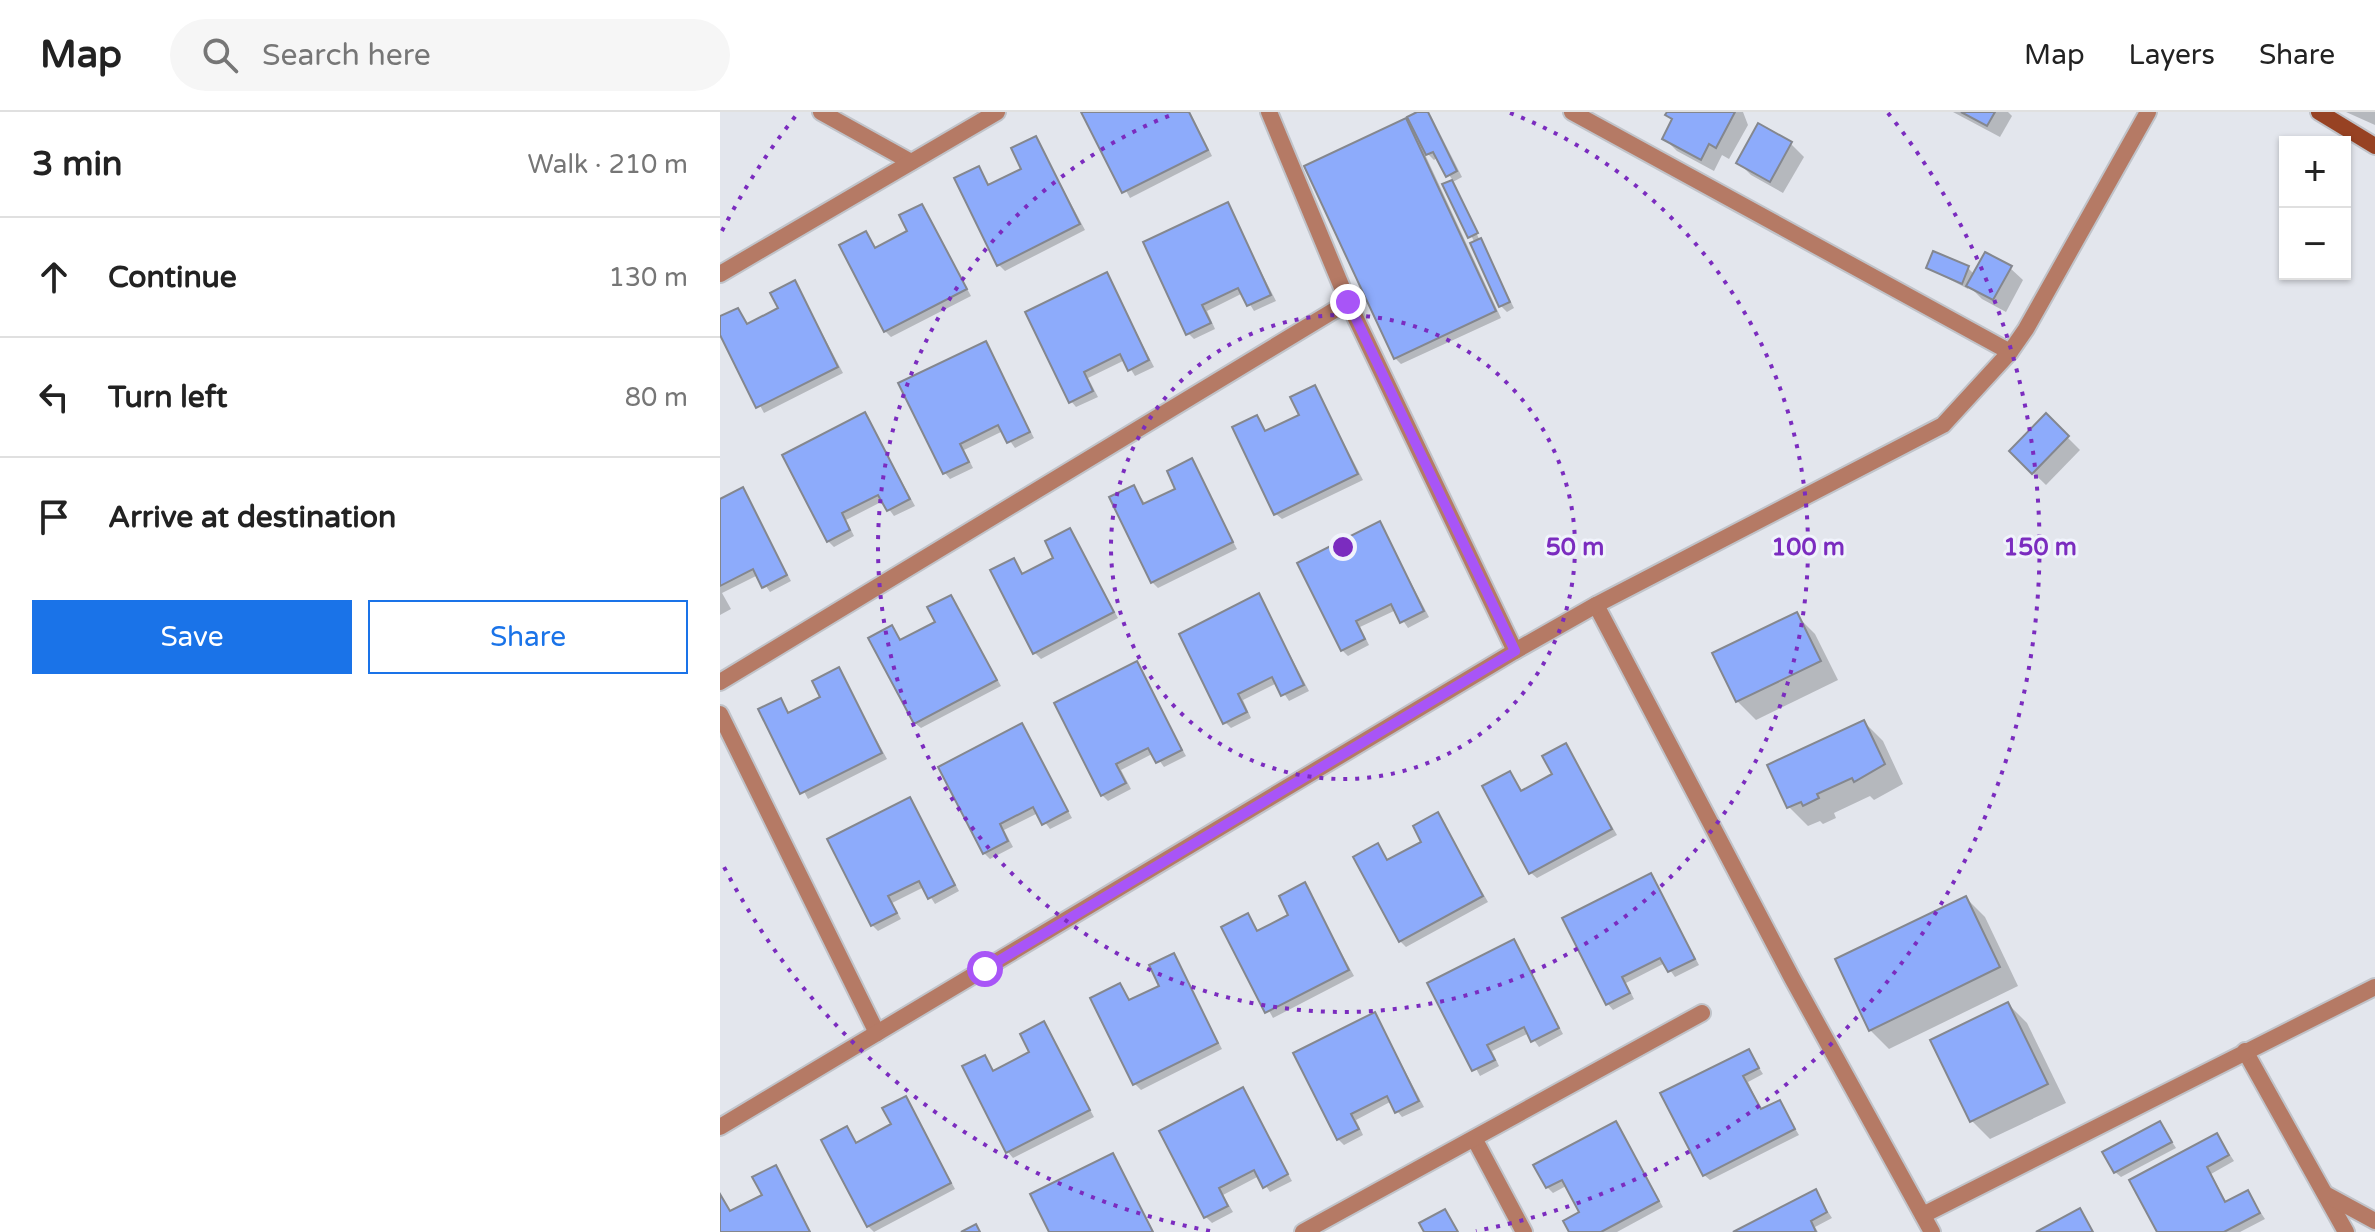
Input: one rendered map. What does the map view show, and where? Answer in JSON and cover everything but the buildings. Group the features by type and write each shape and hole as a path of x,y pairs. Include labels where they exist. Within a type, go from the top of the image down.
{"street":[{"path":"821,112 911,162"},
{"path":"720,274 997,112"},
{"path":"1269,112 1348,302 1515,651"},
{"path":"1572,112 2010,352"},
{"path":"720,1127 1515,651 1596,605 1943,425 2010,352 2148,112"},
{"path":"2319,112 2375,146"},
{"path":"720,682 1348,302"},
{"path":"1596,605 1784,965 1932,1232"},
{"path":"720,714 877,1033"},
{"path":"1923,1215 2375,987"},
{"path":"1303,1232 1702,1013"},
{"path":"2245,1051 2346,1232"},
{"path":"1475,1140 1524,1232"},
{"path":"2327,1195 2375,1221"}],"route":[{"path":"985,969 1515,651 1348,302"}]}
